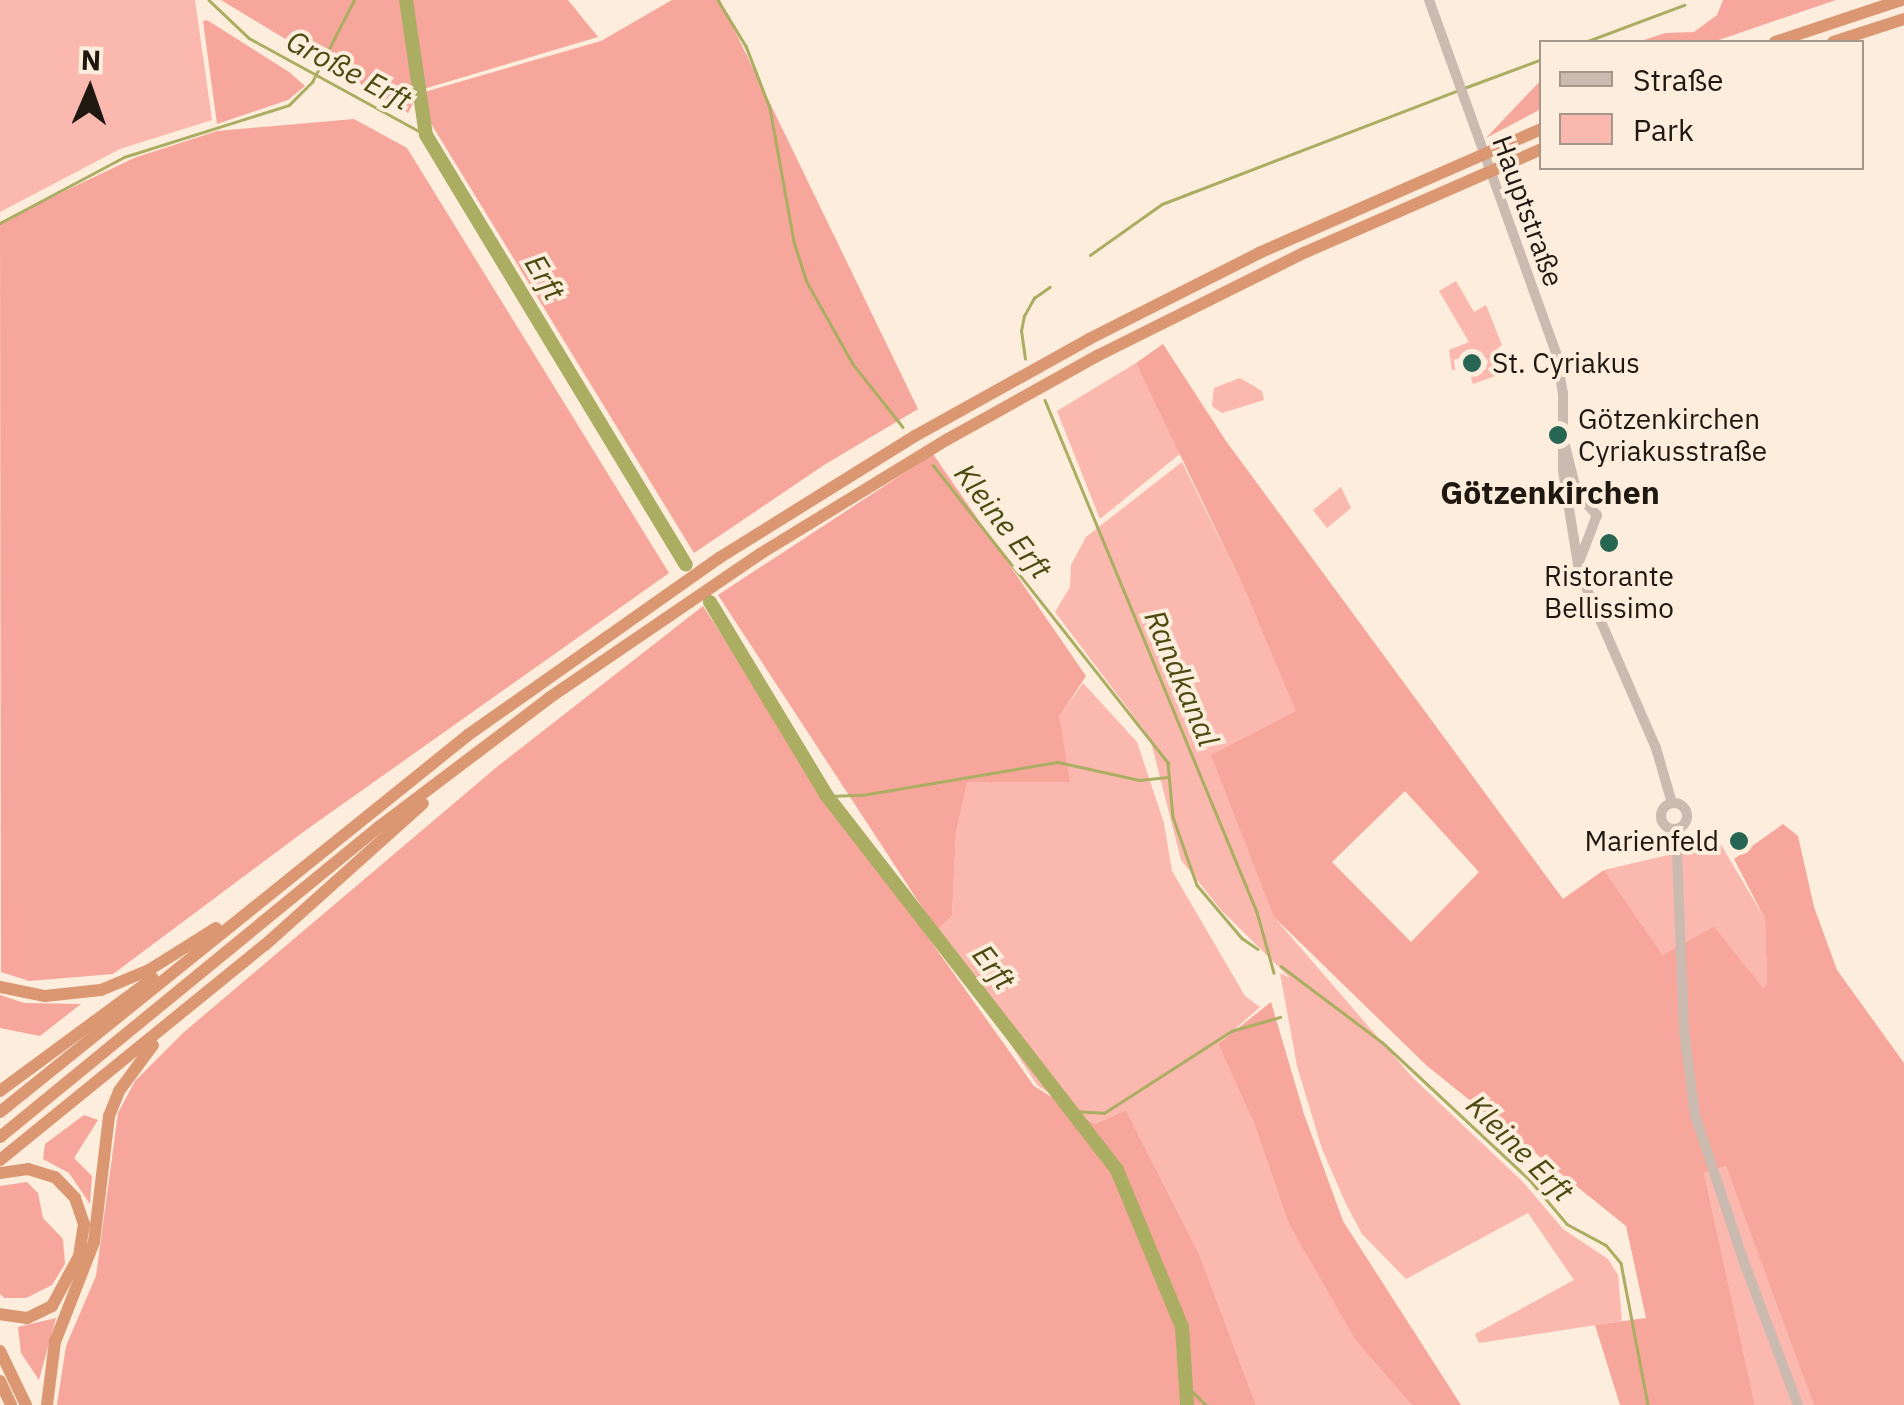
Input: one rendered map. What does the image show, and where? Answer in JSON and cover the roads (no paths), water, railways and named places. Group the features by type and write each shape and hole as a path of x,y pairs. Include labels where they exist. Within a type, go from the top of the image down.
{"highway":[{"path":"1782,40 1902,0"},
{"path":"1839,40 1904,18"},
{"path":"0,1112 252,906 553,672 718,558 990,392 1152,306 1458,163 1539,131"},
{"path":"0,1136 480,750 714,584 948,438 1225,290 1539,150"},
{"path":"0,1160 336,884 480,750"},
{"path":"0,988 45,996 101,990 149,970 252,906"},
{"path":"0,1091 222,924"},
{"path":"47,1405 55,1342 94,1242 109,1116 134,1067 180,1015"},
{"path":"0,1173 28,1169 55,1177 76,1198 84,1224 79,1256 52,1306 27,1318 0,1314"},
{"path":"0,1352 26,1405"},
{"path":"0,1382 11,1405"}],"main road":[{"name":"Hauptstraße","path":"1429,0 1556,353 1564,442 1572,479 1584,504 1596,515 1579,562"},
{"name":"Hauptstraße","path":"1564,442 1563,471 1579,562 1598,622 1656,748 1672,803"},
{"path":"1571,511 1584,504"},
{"path":"1574,529 1587,532"},
{"path":"1672,803 1684,807 1688,815 1683,826 1676,829 1668,827 1661,817 1672,803"},
{"path":"1676,829 1684,1031 1696,1115 1745,1265 1798,1405"}],"waterway":[{"name":"Große Erft","path":"209,0 249,38 426,135"},
{"path":"0,223 124,157 289,105 312,82 354,0"},
{"name":"Erft","path":"406,0 426,135 686,565"},
{"name":"Kleine Erft","path":"718,0 746,46 770,108 794,242 807,282 853,364 903,427"},
{"name":"Randkanal","path":"1590,40 1684,5"},
{"name":"Randkanal","path":"1464,88 1539,60"},
{"name":"Randkanal","path":"1090,255 1162,204 1456,91"},
{"name":"Randkanal","path":"1025,359 1021,331 1024,316 1034,298 1050,287"},
{"name":"Randkanal","path":"1045,400 1257,912 1274,973"},
{"name":"Kleine Erft","path":"933,465 1168,763 1173,817 1197,885 1242,938 1258,949"},
{"name":"Erft","path":"710,602 827,796 1117,1170 1182,1327 1187,1405"},
{"path":"827,796 862,795 1058,762 1139,780 1168,777"},
{"name":"Kleine Erft","path":"1281,966 1382,1042 1530,1180 1567,1224 1606,1245 1621,1263 1648,1405"},
{"path":"1070,1111 1104,1113 1231,1031 1280,1017"},
{"name":"Erft","path":"1186,1385 1206,1405"}],"place":[{"name":"St. Cyriakus","path":"1472,363"},
{"name":"Götzenkirchen Cyriakusstraße","path":"1558,435"},
{"name":"Ristorante Bellissimo","path":"1609,543"},
{"name":"Marienfeld","path":"1739,841"}],"district":[{"name":"Götzenkirchen","path":"1550,492"}]}
